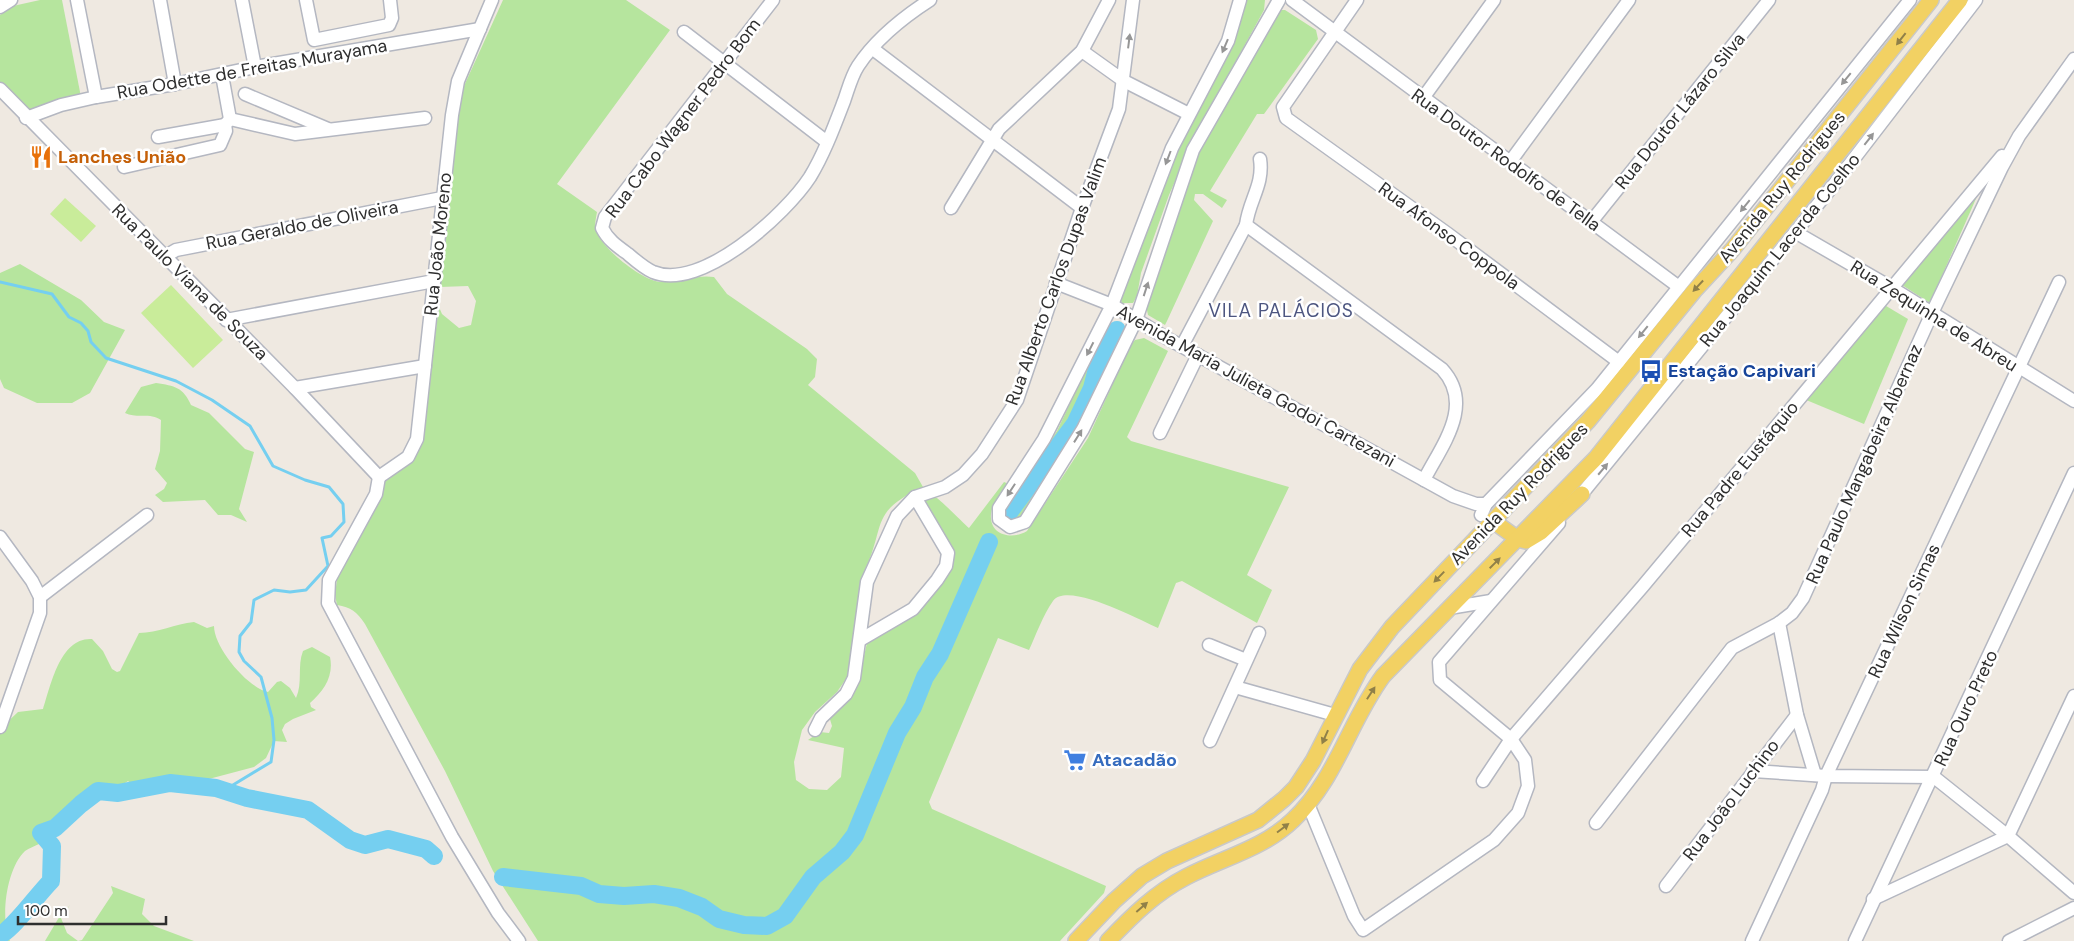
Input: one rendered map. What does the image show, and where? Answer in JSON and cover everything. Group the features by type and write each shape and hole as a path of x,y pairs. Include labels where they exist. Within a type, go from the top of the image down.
{"main road":[{"name":"Avenida Ruy Rodrigues","path":"1076,941 1114,901 1155,868 1258,820 1284,799 1313,761 1335,715 1360,670 1392,627 1487,513 1610,395 1694,291 1732,250 1931,0"},
{"name":"Avenida Ruy Rodrigues","path":"1108,941 1143,905 1164,889 1188,876 1260,844 1293,820 1308,804 1330,774 1372,691 1395,663 1518,540 1596,458 1630,418 1960,0"},
{"path":"1487,513 1518,540 1526,541 1540,532 1582,494"}],"street":[{"path":"0,7 11,0"},
{"path":"77,0 96,98"},
{"path":"160,0 175,84"},
{"path":"242,0 255,67"},
{"path":"320,0 306,1 314,40 389,25 392,18 390,0"},
{"name":"Rua João Moreno","path":"379,477 408,457 417,439 448,139 458,81 492,0"},
{"name":"Rua Cabo Wagner Pedro Bom","path":"773,0 606,217 602,228 608,238 652,272 680,274 713,263 740,246 768,224 793,200 810,177 828,142"},
{"path":"684,32 828,142 858,67 891,28 930,0"},
{"path":"951,208 992,138 1012,116 1082,51 1108,0"},
{"name":"Rua Alberto Carlos Dupas Valim","path":"815,730 821,718 846,694 854,678 867,582 897,516 915,497 945,487 963,475 982,454 1017,400 1082,208 1119,109 1124,82 1133,0"},
{"path":"1240,0 1228,41 1172,148 1112,305 1044,439 999,508 999,519 1010,527 1025,522 1083,429 1136,320 1194,150 1279,0"},
{"name":"Rua Doutor Rodolfo de Tella","path":"1292,0 1679,287"},
{"path":"1334,32 1357,0"},
{"path":"1423,98 1494,0"},
{"path":"1510,162 1629,0"},
{"name":"Rua Doutor Lázaro Silva","path":"1591,222 1769,0"},
{"name":"Rua Joaquim Lacerda Coelho","path":"1308,804 1354,916 1363,930 1494,840 1518,813 1528,786 1525,760 1511,739 1440,680 1439,662 1582,494 1795,232 1976,0"},
{"path":"1487,513 1619,362 1908,1"},
{"name":"Rua Odette de Freitas Murayama","path":"26,118 61,105 96,98 222,75 255,67 480,29"},
{"name":"Rua Afonso Coppola","path":"1334,32 1283,107 1286,118 1448,234 1619,362"},
{"path":"874,49 1082,208"},
{"path":"1082,51 1124,82 1189,114"},
{"name":"Rua Paulo Mangabeira Albernaz","path":"1596,823 1732,648 1779,623 1792,613 1803,598 1932,313 2019,136 2074,59"},
{"path":"124,167 220,145 228,122 222,75"},
{"name":"Rua Paulo Viana de Souza","path":"0,89 26,118 295,388 379,477"},
{"path":"245,94 330,130"},
{"path":"158,137 228,122 286,133 330,130 425,118"},
{"name":"Rua Padre Eustáquio","path":"1484,781 1511,739 1643,586 2019,136"},
{"path":"1182,346 1246,225 1248,210 1260,184 1260,159"},
{"name":"Rua Geraldo de Oliveira","path":"164,257 176,250 442,198"},
{"path":"1246,225 1442,369 1452,380 1456,398 1455,420 1424,480"},
{"name":"Rua Zequinha de Abreu","path":"1795,232 1892,288 2018,368 2074,401"},
{"path":"226,320 434,281"},
{"name":"Rua Wilson Simas","path":"1752,941 1822,790 1821,775 2059,282"},
{"name":"Avenida Maria Julieta Godoi Cartezani","path":"1056,283 1112,305 1198,355 1424,480 1454,496 1476,504 1487,513"},
{"path":"1160,433 1198,355"},
{"path":"295,388 425,366"},
{"name":"Rua Ouro Preto","path":"1855,941 1873,899 1934,777 2074,473"},
{"path":"379,477 376,494 329,580 328,603 340,630 452,837 498,913 519,941"},
{"path":"860,640 913,609 946,566 948,553 915,497"},
{"path":"40,597 147,515"},
{"path":"0,537 32,581 40,597 40,612 0,727"},
{"path":"1449,608 1491,602"},
{"path":"1779,623 1797,715 1821,775"},
{"path":"1210,741 1259,633"},
{"path":"1209,645 1246,660"},
{"path":"1235,687 1335,715"},
{"path":"1873,899 2008,836 2074,696"},
{"name":"Rua João Luchino","path":"1666,886 1797,715"},
{"path":"1753,771 1821,775 1934,777 2008,836 2074,893"},
{"path":"2009,941 2074,908"}],"green space":[{"path":"40,0 62,0 81,97 28,110 0,82 0,15 13,6"},
{"path":"503,0 626,0 670,30 557,184 597,212 595,227 598,235 612,252 643,276 661,282 707,276 714,277 727,294 807,349 817,359 815,377 808,385 915,473 923,487 894,504 886,512 865,570 848,676 837,692 815,712 802,730 794,762 796,780 809,789 827,790 841,777 844,748 808,740 820,732 829,733 832,726 829,716 860,673 867,643 949,569 924,508 926,498 937,498 969,528 1004,482 1009,484 993,506 991,521 994,527 1003,534 1015,535 1027,531 1088,438 1130,346 1135,340 1144,338 1168,351 1127,437 1131,441 1289,487 1247,575 1272,590 1257,623 1182,581 1176,583 1158,628 1104,604 1073,596 1061,596 1053,601 1049,607 1029,650 998,638 929,802 932,809 1106,886 1104,893 1060,941 538,941 493,871 445,771 365,624 353,611 337,605 335,595 337,579 370,519 384,479 421,440 439,307 442,314 459,328 471,325 476,301 468,286 440,287 451,157 459,97"},
{"path":"1243,0 1265,0 1264,10 1195,136 1169,195 1141,273 1137,296 1133,303 1122,303 1120,299 1164,179"},
{"path":"1280,10 1285,10 1316,30 1318,39 1264,114 1257,114 1210,191 1227,200 1222,208 1203,194 1195,194 1194,200 1213,221 1165,325 1148,315 1146,306 1195,161 1211,128"},
{"path":"1982,185 1930,303 1902,285"},
{"path":"65,198 96,226 81,242 50,214"},
{"path":"20,264 81,300 104,322 125,330 90,393 72,403 37,403 4,388 0,379 0,273"},
{"path":"171,285 223,340 193,368 141,313"},
{"path":"1876,300 1908,319 1864,424 1799,397"},
{"path":"1108,323 1123,328 1086,412 1022,518 1012,517 1007,512 1008,505 1057,431"},
{"path":"156,383 178,388 185,394 191,405 209,413 245,449 254,452 239,509 247,522 231,515 218,515 205,500 163,502 155,495 164,489 167,483 155,469 160,451 161,420 152,416 134,416 125,413 141,387"},
{"path":"194,622 207,628 214,626 215,635 220,645 234,666 251,683 268,692 277,682 281,681 290,688 296,698 303,651 312,647 330,657 331,671 327,683 310,703 311,707 316,710 285,724 282,730 287,742 274,741 266,758 254,767 205,780 189,780 134,791 134,786 128,781 112,792 83,801 70,813 55,817 48,823 39,844 25,851 18,859 13,870 5,908 5,920 10,941 0,941 0,729 18,712 43,709 58,664 72,646 81,640 92,639 103,651 112,669 117,672 120,671 139,633 153,632"},
{"path":"111,886 145,899 142,914 154,926 194,941 78,941 82,940 113,893"},
{"path":"70,905 61,918 67,933 78,941 45,941 58,919"}],"waterway":[{"path":"0,282 52,294 69,317 81,323 88,331 91,342 106,358 176,381 212,400 250,426 273,466 305,480 329,487 343,504 344,522 331,536 322,538 328,566 306,590 290,592 274,590 254,600 251,622 240,636 239,652 244,661 261,677 272,718 274,740 271,762 228,788"},
{"path":"1007,515 1075,424 1092,388 1098,365 1117,330"},
{"path":"503,877 581,886 599,894 624,896 654,894 679,898 702,907 719,919 744,925 767,926 785,916 813,877 842,852 855,835 897,733 913,707 925,677 940,654 989,542"},
{"path":"0,935 19,919 51,881 52,846 41,833 55,828 98,791 118,793 170,783 216,788 247,798 308,810 350,840 365,845 388,839 426,849 434,856"}],"place":[{"name":"Lanches União","path":"41,157"},
{"name":"Estação Capivari","path":"1651,371"},
{"name":"Atacadão","path":"1075,760"}],"district":[{"name":"VILA PALÁCIOS","path":"1281,310"}]}
